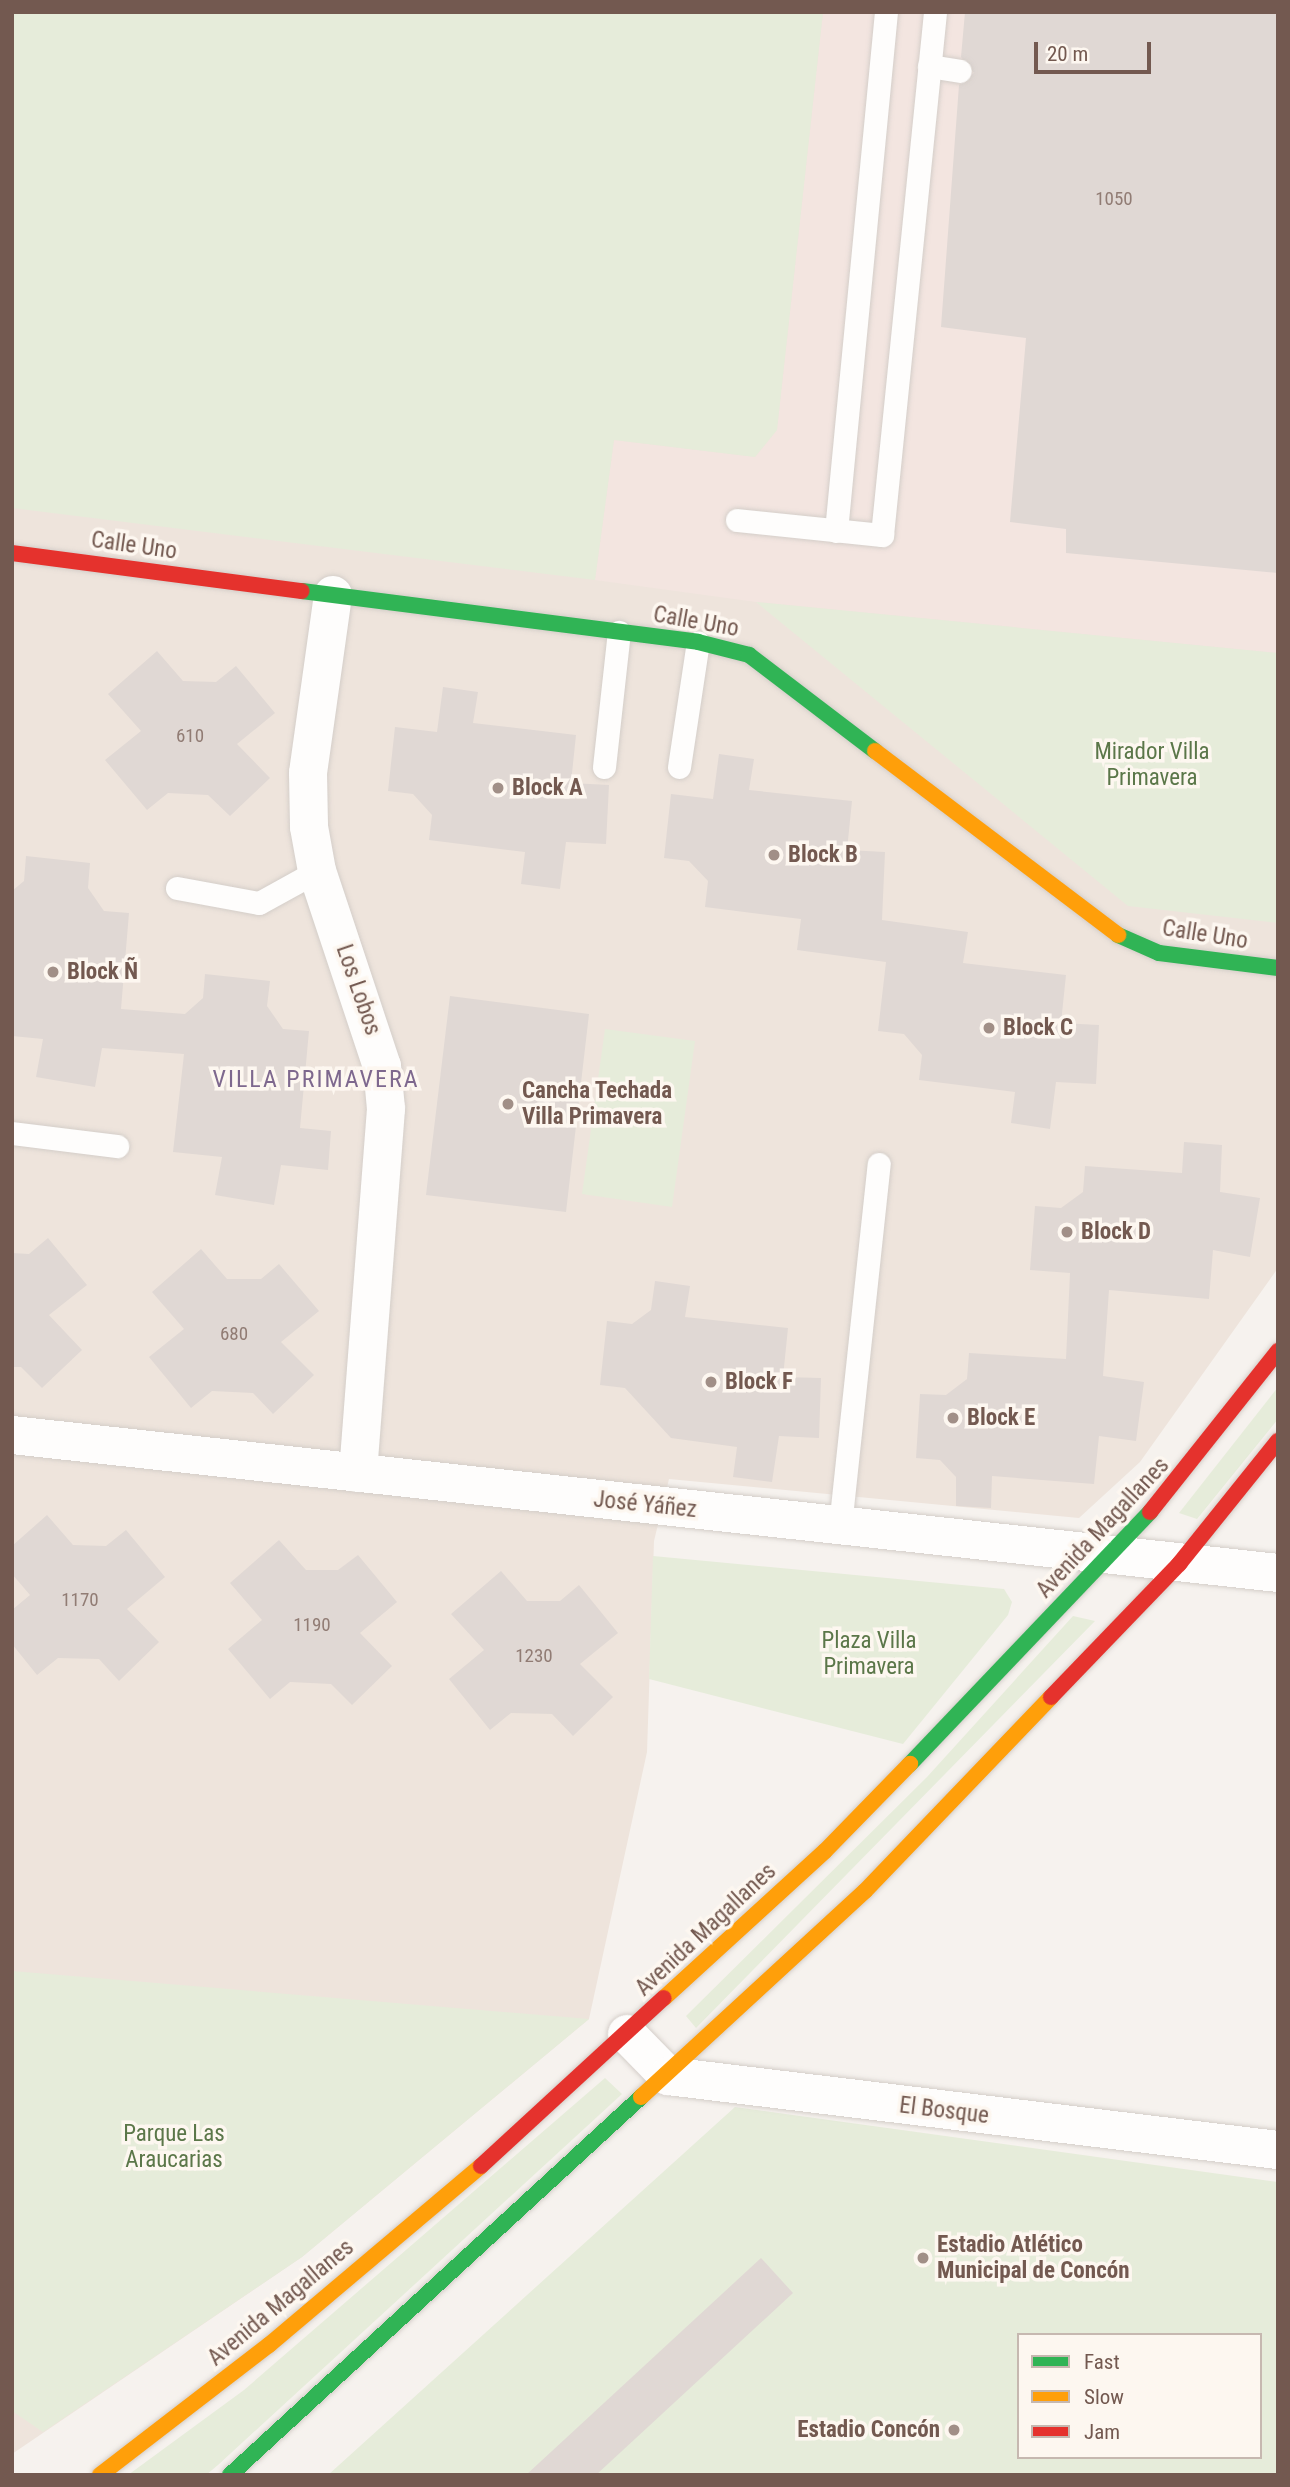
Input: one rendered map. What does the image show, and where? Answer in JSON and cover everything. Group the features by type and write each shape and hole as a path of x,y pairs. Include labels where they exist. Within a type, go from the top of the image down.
{"main road":[{"name":"Calle Uno","path":"12,553 698,642 749,655 777,671 1118,935 1159,953 1278,968"},
{"name":"Avenida Magallanes","path":"100,2475 269,2345 627,2034 825,1851 1111,1556 1190,1467 1278,1350"},
{"path":"230,2475 668,2076 865,1891 1179,1564 1278,1441"}],"street":[{"name":"Los Lobos","path":"333,595 308,773 317,871 373,1034 386,1109 358,1474"},
{"name":"José Yáñez","path":"12,1435 1278,1573"},
{"path":"627,2034 668,2076"},
{"name":"El Bosque","path":"668,2076 1278,2150"}],"lane":[{"path":"836,531 886,12"},
{"path":"737,520 882,535 935,12"},
{"path":"929,66 960,71"},
{"path":"604,767 619,632"},
{"path":"679,766 698,642"},
{"path":"177,888 259,903 317,871"},
{"path":"12,1133 117,1146"},
{"path":"840,1526 879,1164"}],"shaded area":[{"path":"12,12 1278,12 1278,1268 1140,1462 1079,1518 669,1479 654,1541 647,1752 589,2019 302,2257 12,2454"},
{"path":"823,12 1278,12 1278,653 756,602 595,580 614,440 755,457 777,430"}],"green space":[{"path":"12,12 823,12 777,430 755,457 614,440 595,580 12,508"},
{"name":"Mirador Villa Primavera","path":"756,602 1278,653 1278,923 1128,906"},
{"path":"605,1029 695,1041 672,1207 582,1194"},
{"path":"1278,1387 1278,1419 1197,1519 1179,1513"},
{"name":"Plaza Villa Primavera","path":"653,1556 1004,1589 1012,1602 1008,1615 903,1744 649,1679"},
{"path":"1073,1616 1095,1621 696,2028 686,2016 927,1777"},
{"name":"Parque Las Araucarias","path":"12,1971 589,2019 302,2257 43,2432 12,2411"},
{"path":"605,2078 622,2094 206,2475 128,2475 244,2390"},
{"name":"Estadio Atlético Municipal de Concón","path":"735,2107 1278,2182 1278,2475 328,2475"}],"building":[{"path":"965,12 1278,12 1278,573 1066,553 1066,529 1010,522 1026,338 941,327 959,85 974,73 961,57"},
{"path":"157,651 183,681 216,682 236,666 275,713 237,744 270,778 230,816 208,795 168,793 147,810 105,760 141,731 108,694"},
{"name":"Block A","path":"443,687 478,692 473,723 576,735 571,783 609,785 606,844 566,842 560,889 521,884 525,852 429,840 432,815 413,794 388,791 395,727 437,732"},
{"path":"719,754 754,759 749,790 852,801 847,850 885,852 882,920 968,932 963,963 1066,975 1061,1023 1099,1025 1096,1084 1056,1082 1050,1129 1011,1123 1015,1092 919,1080 922,1055 904,1034 878,1031 886,962 797,950 801,919 705,907 708,881 689,861 664,858 671,794 713,799"},
{"path":"26,856 90,863 88,888 104,911 129,913 121,1009 185,1014 203,998 205,974 270,981 267,1006 283,1029 309,1031 300,1128 331,1131 328,1170 281,1165 274,1205 215,1195 222,1157 173,1152 184,1054 102,1048 95,1087 36,1077 43,1039 12,1036 12,891 24,881"},
{"name":"Cancha Techada Villa Primavera","path":"450,996 589,1014 566,1212 426,1195"},
{"path":"1184,1142 1222,1145 1220,1192 1260,1198 1250,1257 1213,1250 1209,1299 1109,1290 1103,1376 1144,1382 1136,1441 1099,1436 1094,1484 992,1476 991,1508 956,1506 956,1477 940,1460 916,1458 920,1394 946,1395 967,1379 969,1353 1066,1359 1070,1273 1030,1270 1035,1206 1061,1208 1083,1192 1085,1166 1182,1173"},
{"path":"48,1238 87,1285 49,1315 82,1350 42,1388 21,1367 12,1367 12,1253 29,1254"},
{"path":"201,1249 227,1279 261,1279 279,1264 319,1311 281,1342 314,1375 273,1414 253,1393 212,1391 191,1408 149,1357 184,1329 152,1292"},
{"name":"Block F","path":"655,1281 690,1286 685,1317 788,1328 783,1377 821,1378 819,1438 779,1436 772,1482 733,1477 737,1447 671,1438 625,1388 600,1385 607,1321 632,1324 651,1310"},
{"path":"47,1515 73,1545 106,1546 126,1530 165,1577 127,1609 159,1642 119,1681 99,1659 58,1658 37,1675 12,1644 12,1610 30,1595 12,1574 12,1546"},
{"path":"279,1540 306,1570 338,1570 358,1555 397,1602 360,1633 392,1666 352,1705 331,1684 290,1682 270,1699 228,1649 262,1620 230,1583"},
{"path":"501,1571 527,1601 560,1601 579,1585 618,1633 580,1664 613,1697 573,1736 552,1714 511,1713 490,1730 449,1679 484,1650 451,1614"},
{"path":"761,2258 793,2293 596,2475 526,2475"}],"traffic: fast":[{"path":"302,591 698,642 749,655 875,751"},
{"path":"1118,935 1159,953 1278,968"},
{"path":"910,1764 1150,1512"},
{"path":"230,2475 641,2097"}],"traffic: slow":[{"path":"875,751 1118,935"},
{"path":"641,2097 865,1891 1051,1697"},
{"path":"664,1998 825,1851 910,1764"},
{"path":"100,2475 269,2345 481,2166"}],"traffic: jam":[{"path":"12,553 302,591"},
{"path":"1150,1512 1278,1351"},
{"path":"1051,1697 1179,1564 1278,1441"},
{"path":"481,2166 664,1998"}],"place":[{"name":"Block A","path":"498,788"},
{"name":"Block B","path":"774,855"},
{"name":"Block Ñ","path":"53,972"},
{"name":"Block C","path":"989,1028"},
{"name":"Cancha Techada Villa Primavera","path":"508,1104"},
{"name":"Block D","path":"1067,1232"},
{"name":"Block F","path":"711,1382"},
{"name":"Block E","path":"953,1418"},
{"name":"Estadio Atlético Municipal de Concón","path":"923,2258"},
{"name":"Estadio Concón","path":"954,2430"}],"district":[{"name":"VILLA PRIMAVERA","path":"316,1080"}]}
